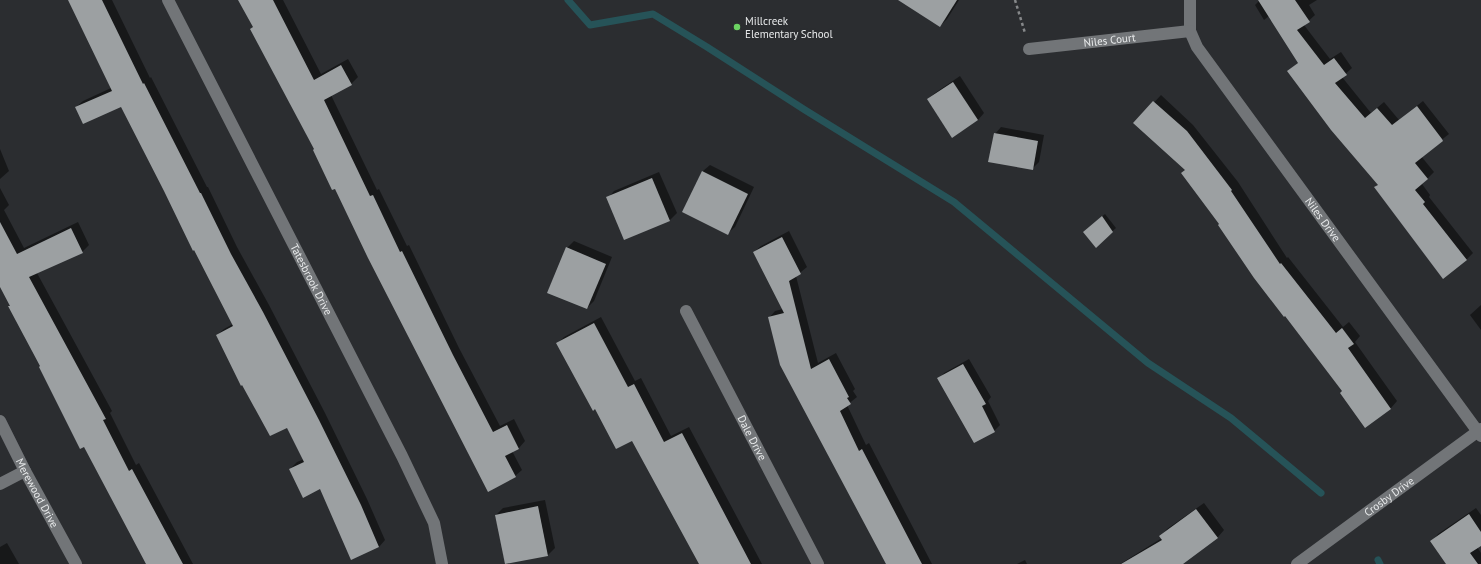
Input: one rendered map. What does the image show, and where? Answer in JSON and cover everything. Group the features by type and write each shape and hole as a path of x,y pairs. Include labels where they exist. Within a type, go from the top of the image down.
{"street":[{"name":"Tatesbrook Drive","path":"168,0 402,456 434,523 442,564"},
{"name":"Niles Drive","path":"1190,0 1190,31 1197,47 1480,432"},
{"name":"Niles Court","path":"1029,49 1190,31"},
{"name":"Dale Drive","path":"686,311 818,564"},
{"name":"Merewood Drive","path":"0,421 25,471 76,564"},
{"name":"Crosby Drive","path":"1297,564 1480,432"},
{"path":"0,484 25,471"}],"path":[{"path":"1015,0 1029,49"}],"building":[{"path":"68,0 102,0 143,84 144,83 231,254 319,420 361,505 379,547 351,560 320,489 303,498 289,469 304,462 287,428 270,436 242,385 241,386 216,335 233,326 194,250 193,251 121,107 83,124 75,107 112,91"},
{"path":"238,0 273,0 314,80 341,65 352,85 324,100 370,196 373,195 400,252 402,251 493,432 507,425 519,449 505,456 516,477 488,492 368,258 335,189 332,190 313,150 314,149 250,29 253,27"},
{"path":"898,0 957,0 940,27"},
{"path":"1258,0 1295,0 1310,22 1297,30 1324,65 1334,58 1347,75 1335,83 1365,118 1377,108 1392,125 1417,106 1442,139 1443,141 1415,163 1428,179 1415,190 1425,202 1423,204 1467,260 1443,279 1374,187 1378,185 1331,130 1287,71 1298,63"},
{"path":"953,82 978,120 952,138 927,99"},
{"path":"1153,101 1187,131 1232,190 1231,191 1280,264 1281,263 1336,333 1342,328 1354,344 1348,348 1391,409 1365,428 1340,393 1342,391 1254,278 1218,225 1219,224 1181,173 1185,170 1133,123"},
{"path":"994,133 1038,141 1033,170 988,162"},
{"path":"702,171 748,194 728,235 682,212"},
{"path":"652,178 670,221 624,240 606,197"},
{"path":"1102,216 1113,232 1096,248 1083,232"},
{"path":"0,222 17,254 71,228 83,253 29,277 106,419 103,420 129,471 132,469 183,564 146,564 84,447 80,449 39,367 40,366 8,306 10,306 0,287"},
{"path":"782,237 801,274 789,281 811,369 829,359 849,397 847,398 851,404 840,411 859,451 862,449 922,564 886,564 780,365 768,317 784,313 753,252"},
{"path":"566,247 606,264 587,309 547,293"},
{"path":"594,323 628,387 634,384 664,442 682,433 751,564 699,564 632,441 616,449 595,409 593,411 556,343"},
{"path":"963,364 986,404 982,406 995,432 974,443 937,378"},
{"path":"538,506 548,556 505,564 495,515"},
{"path":"1196,509 1218,538 1183,564 1121,564 1162,540 1159,536"},
{"path":"1469,514 1481,532 1481,546 1470,553 1478,564 1446,564 1430,541"}],"waterway":[{"path":"568,0 590,25 653,14 954,202 1148,363 1231,418 1321,493"},
{"path":"1378,560 1380,564"}],"place":[{"name":"Millcreek Elementary School","path":"737,27"}]}
